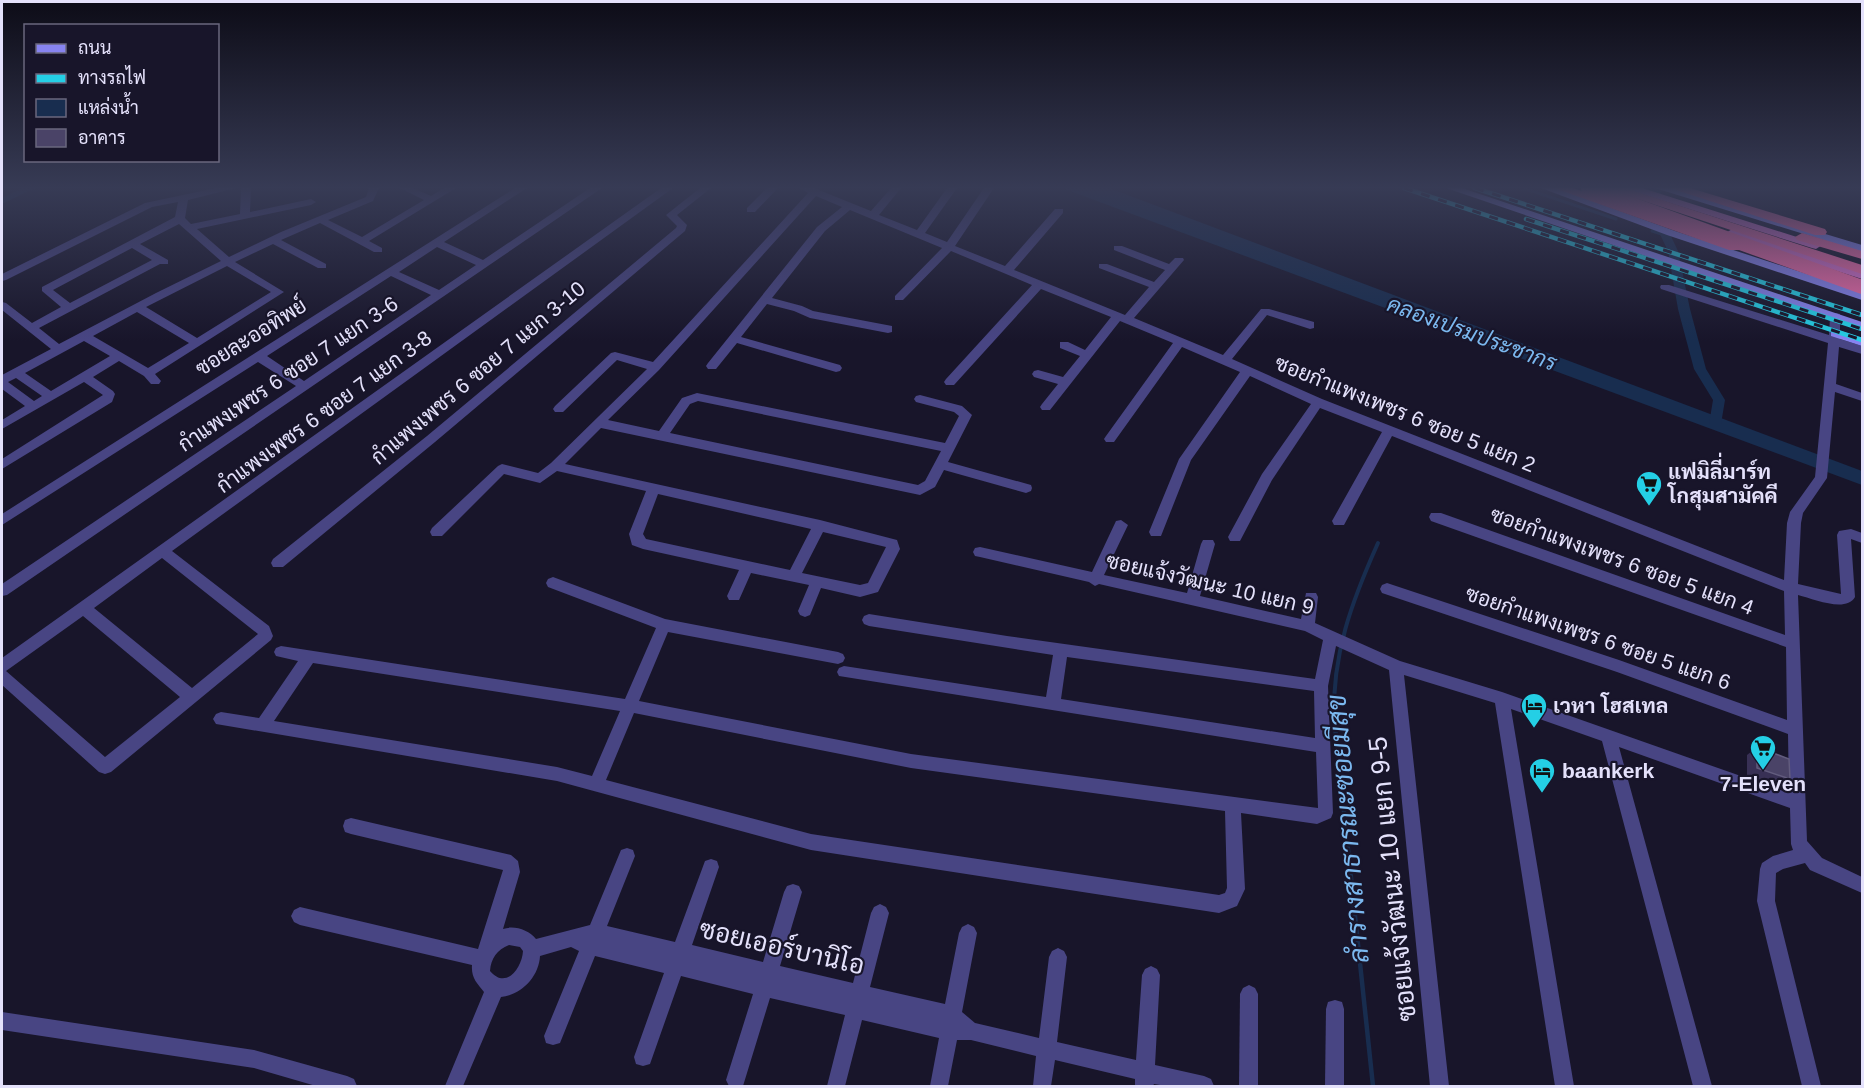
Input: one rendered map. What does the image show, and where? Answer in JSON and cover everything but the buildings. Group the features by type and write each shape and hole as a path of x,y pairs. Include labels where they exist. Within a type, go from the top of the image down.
{"highway":[{"path":"1722,239 1768,258 1863,286"},
{"path":"1730,239 1863,286"},
{"path":"1750,239 1863,275"},
{"path":"1767,239 1863,270"},
{"path":"1779,239 1863,257"},
{"path":"1803,239 1863,257"},
{"path":"1834,239 1863,248"}],"main road":[{"path":"1604,239 1862,326"},
{"path":"1723,239 1863,296"},
{"path":"1809,239 1863,248"},
{"path":"1834,337 1863,342"}],"street":[{"path":"4,273 77,239"},
{"path":"68,307 46,292 47,288 142,239"},
{"path":"84,336 152,377 198,343 279,292 229,263 203,239"},
{"path":"34,406 2,381 137,307 276,239"},
{"path":"355,239 378,250"},
{"path":"361,242 366,239"},
{"name":"ซอยละออทิพย์","path":"2,520 444,239"},
{"name":"กำแพงเพชร 6 ซอย 7 แยก 3-6","path":"2,591 522,239"},
{"name":"กำแพงเพชร 6 ซอย 7 แยก 3-8","path":"2,666 598,239"},
{"name":"กำแพงเพชร 6 ซอย 7 แยก 3-10","path":"278,563 438,433 669,239"},
{"path":"437,532 502,469 540,478 555,466 655,368 767,239"},
{"path":"711,366 813,239"},
{"name":"ซอยกำแพงเพชร 6 ซอย 5 แยก 2","path":"925,239 1225,360 1318,402 1791,588 1843,600 1848,597 1844,534 1863,538"},
{"path":"899,298 954,239"},
{"path":"1006,272 1035,239"},
{"path":"273,240 322,266"},
{"path":"437,243 484,265"},
{"path":"30,328 162,261 132,244"},
{"path":"1046,407 1087,355 1175,264 1118,248"},
{"path":"1103,266 1156,286"},
{"path":"391,272 440,295"},
{"path":"950,382 1038,285"},
{"path":"1665,287 1834,337 1863,350"},
{"path":"765,300 798,308 810,314 888,330"},
{"path":"137,307 198,343"},
{"path":"3,308 58,349"},
{"path":"1225,360 1265,311 1310,325"},
{"path":"1836,317 1821,478 1797,512 1794,523 1791,588 1799,844 1816,864 1863,885"},
{"path":"733,338 836,368"},
{"path":"1110,439 1180,342"},
{"path":"1064,345 1087,355"},
{"path":"2,425 119,356"},
{"path":"258,356 304,386"},
{"path":"559,409 615,356 655,368"},
{"path":"1156,532 1185,459 1247,370"},
{"path":"16,372 51,397"},
{"path":"1038,374 1066,382"},
{"path":"2,465 108,399 110,394 85,376"},
{"path":"1828,386 1863,397"},
{"path":"662,436 686,401 697,397 949,448"},
{"path":"600,423 915,490 927,487 966,415 958,410 921,399"},
{"path":"1235,537 1268,477 1318,402"},
{"path":"1339,521 1390,429"},
{"path":"940,464 1026,488"},
{"path":"555,466 654,488 820,525 889,542 893,549 869,590 860,591 638,541 638,528 654,488"},
{"name":"ซอยกำแพงเพชร 6 ซอย 5 แยก 4","path":"1436,517 1794,644"},
{"path":"794,577 820,525"},
{"path":"1095,580 1121,525"},
{"path":"1192,600 1208,544"},
{"path":"2,676 105,767 259,644 266,633 164,552"},
{"name":"ซอยแจ้งวัฒนะ 10 แยก 9","path":"980,552 1095,580 1307,626 1396,666 1502,699 1799,804"},
{"path":"734,596 747,567"},
{"path":"805,611 817,582"},
{"path":"553,583 664,625 841,665 1052,705 1323,746"},
{"name":"ซอยกำแพงเพชร 6 ซอย 5 แยก 6","path":"1387,589 1619,666 1796,730"},
{"path":"1307,626 1311,597"},
{"path":"84,608 192,698"},
{"path":"869,620 1061,650 1322,686"},
{"path":"597,783 664,625"},
{"path":"281,652 630,706 911,761 1233,806 1321,815 1327,802 1322,686 1337,640"},
{"path":"1052,705 1061,650"},
{"path":"263,725 310,656"},
{"name":"ซอยแจ้งวัฒนะ 10 แยก 9-5","path":"1396,666 1438,1086"},
{"path":"1502,699 1564,1086"},
{"path":"221,719 557,774 811,842 1220,904 1231,900 1236,889 1233,806"},
{"path":"1608,736 1702,1086"},
{"path":"351,826 505,861 512,867 511,881 495,921 485,954 481,974 484,980 495,987 504,988 520,980 531,965 532,949 529,943 517,936 502,938 485,954"},
{"path":"1806,855 1779,861 1768,869 1765,882 1766,901 1812,1086"},
{"path":"553,1036 587,939 627,856"},
{"path":"643,1057 711,867"},
{"path":"736,1080 793,892"},
{"path":"836,1086 880,913"},
{"path":"300,916 485,954"},
{"path":"939,1086 968,933"},
{"name":"ซอยเออร์บานิโอ","path":"532,949 587,939 678,958 950,1023 1144,1080 1204,1086"},
{"path":"1042,1086 1058,957"},
{"path":"1144,1080 1151,975"},
{"path":"454,1086 495,987"},
{"path":"1248,1086 1250,994"},
{"path":"1335,1009 1335,1086"},
{"path":"2,1021 254,1059 347,1086"}],"water":[{"name":"คลองเปรมประชากร","path":"1199,239 1244,239 1862,471 1862,485"}],"waterway":[{"path":"1667,239 1673,251 1684,309 1700,369 1719,400 1715,424"},
{"name":"ลำรางสาธารณะซอยมีสุข","path":"1334,717 1336,672 1340,650 1352,607 1378,543"},
{"name":"ลำรางสาธารณะซอยมีสุข","path":"1334,717 1373,1086"}],"railway":[{"path":"1557,239 1862,340"},
{"path":"1586,239 1862,329"},
{"path":"1630,239 1862,315"}],"place":[{"name":"แฟมิลี่มาร์ท โกสุมสามัคคี","path":"1649,507"},
{"name":"เวหา โฮสเทล","path":"1534,729"},
{"name":"7-Eleven","path":"1763,771"},
{"name":"baankerk","path":"1542,794"}]}
